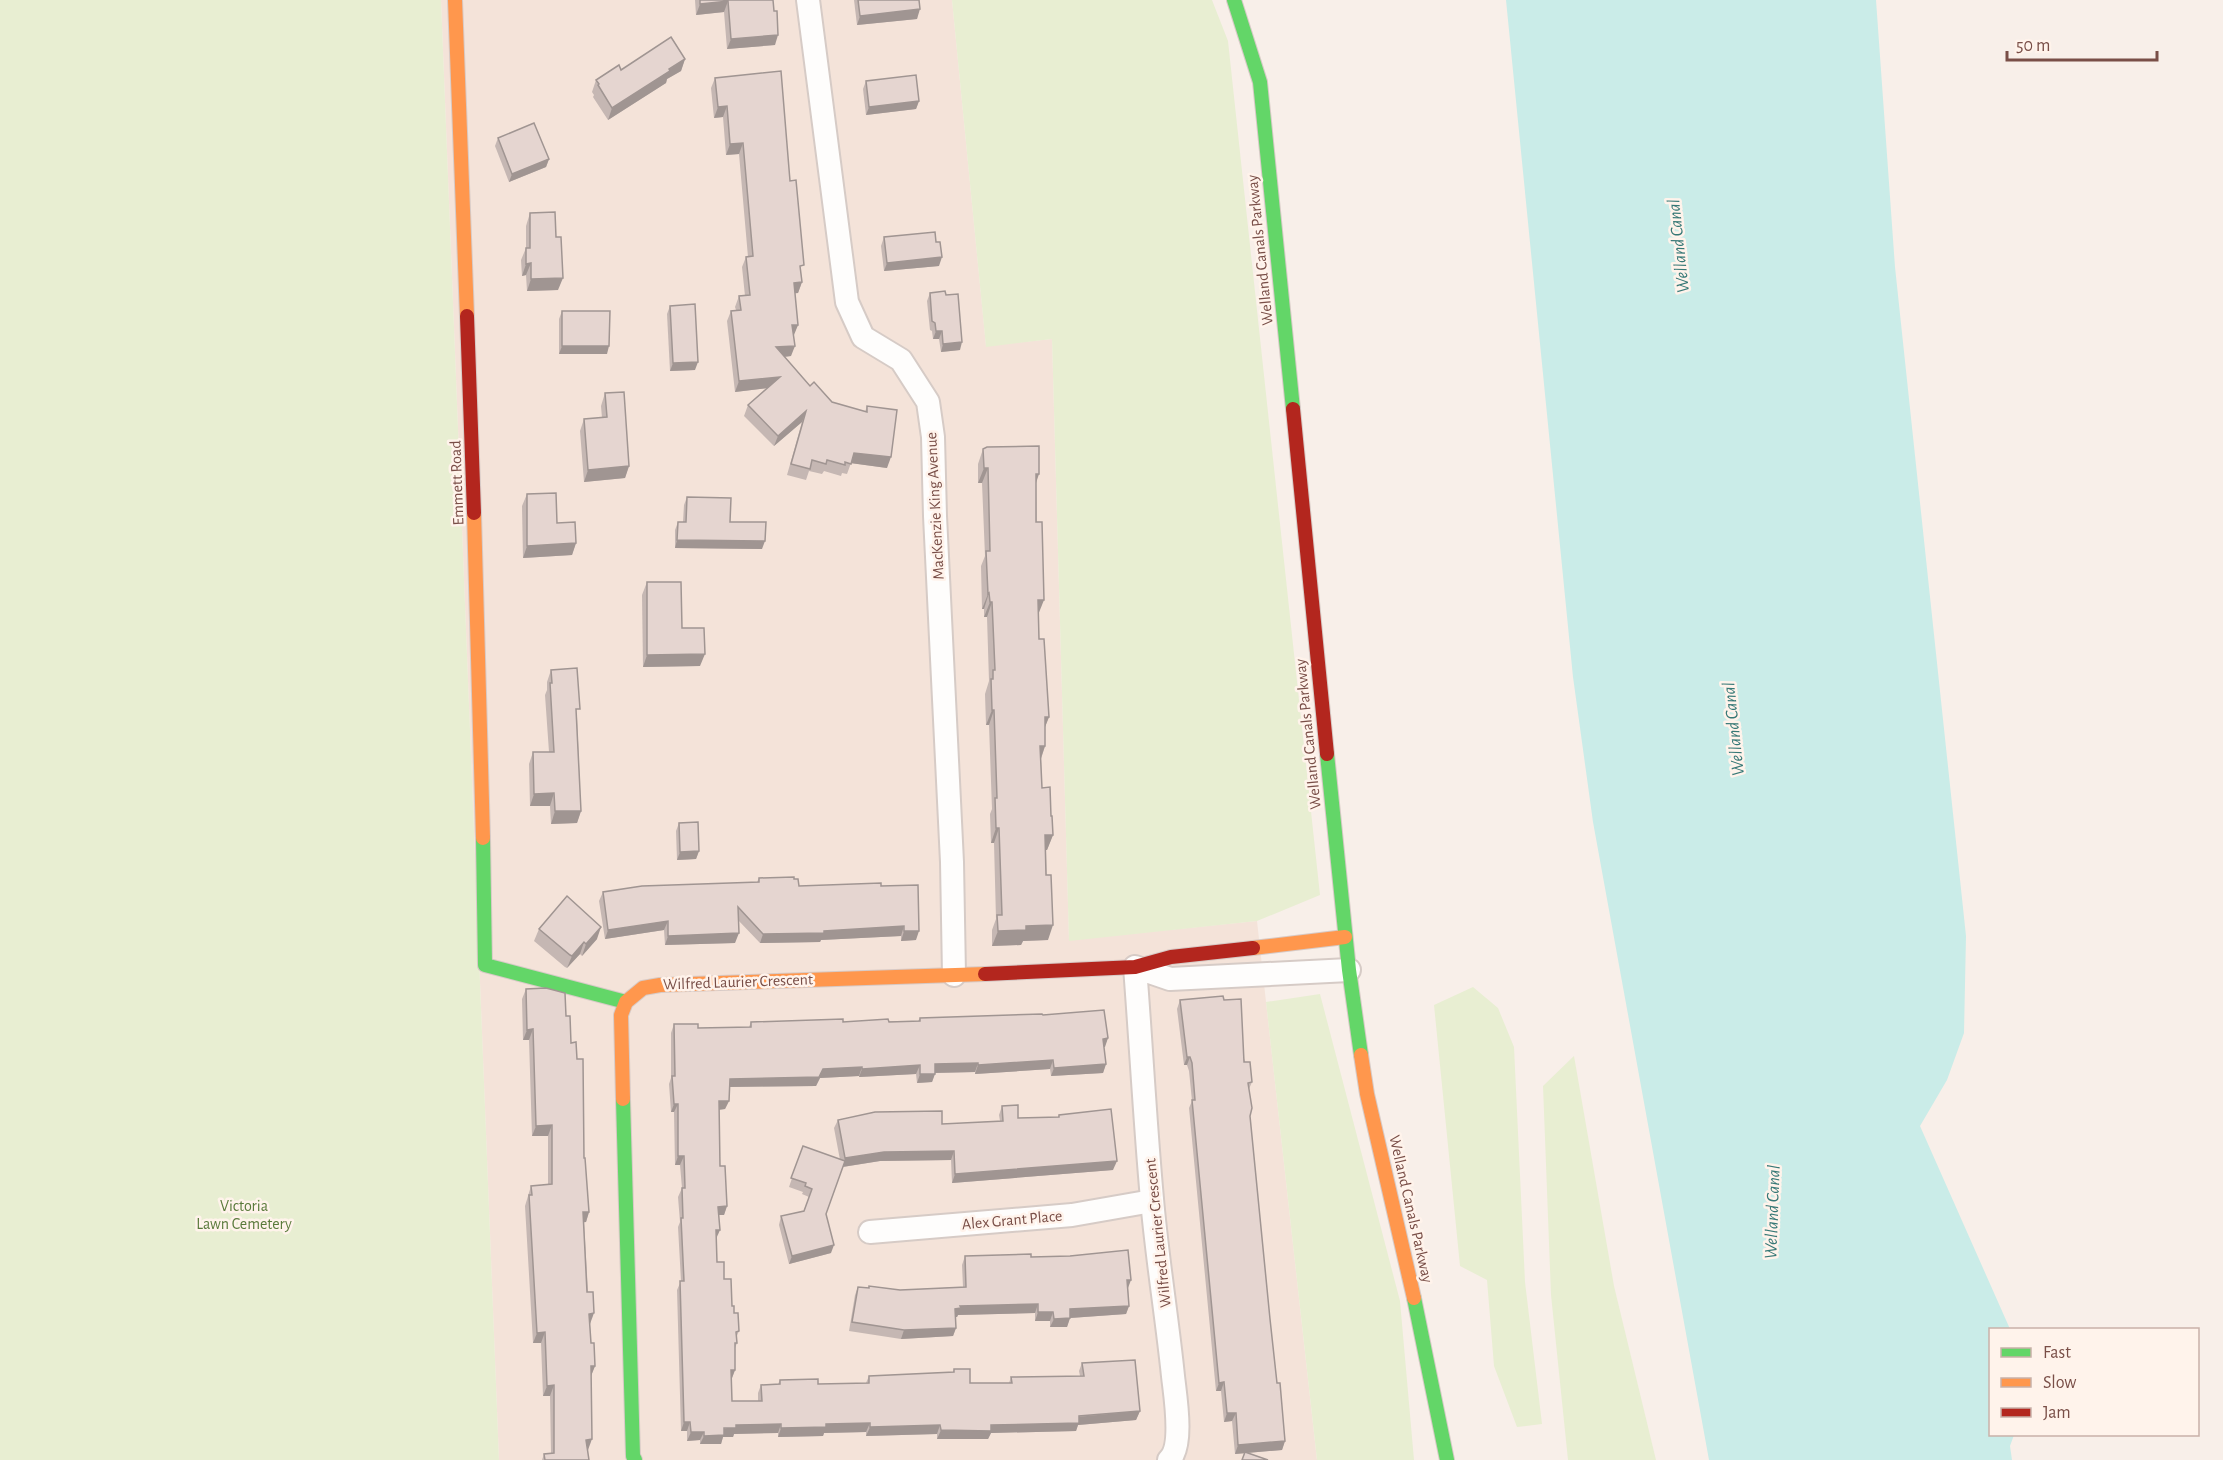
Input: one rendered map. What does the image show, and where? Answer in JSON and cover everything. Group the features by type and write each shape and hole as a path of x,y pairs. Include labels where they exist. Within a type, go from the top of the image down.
{"street":[{"name":"Emmett Road","path":"455,0 479,634 485,965 626,1002"},
{"name":"MacKenzie King Avenue","path":"808,0 848,302 863,337 901,360 928,402 933,437 952,862 954,975"},
{"name":"Welland Canals Parkway","path":"1234,0 1260,82 1345,937 1367,1094 1405,1254 1447,1460"},
{"name":"Wilfred Laurier Crescent","path":"626,1002 643,988 660,985 1135,967 1171,957 1345,937"},
{"name":"Wilfred Laurier Crescent","path":"1135,967 1170,979 1349,970"},
{"name":"Wilfred Laurier Crescent","path":"1135,967 1152,1201 1167,1311 1174,1388 1177,1444 1169,1460"},
{"path":"626,1002 621,1015 626,1264 633,1456 635,1460"},
{"name":"Alex Grant Place","path":"870,1232 1072,1215 1152,1201"}],"shaded area":[{"path":"441,0 952,0 986,346 1052,339 1069,940 1257,921 1317,1460 499,1460"}],"green space":[{"name":"Victoria Lawn Cemetery","path":"0,0 441,0 499,1460 0,1460"},
{"path":"952,0 1212,0 1228,41 1320,895 1257,921 1069,941 1052,339 986,347"},
{"path":"1473,987 1498,1008 1514,1047 1525,1282 1542,1424 1517,1427 1494,1366 1487,1280 1460,1266 1434,1005"},
{"path":"1320,994 1400,1301 1414,1460 1317,1460 1266,1002"},
{"path":"1574,1056 1614,1286 1656,1460 1568,1460 1551,1295 1543,1086"}],"water":[{"name":"Welland Canal","path":"1506,0 1876,0 1895,267 1966,936 1964,1033 1947,1080 1920,1126 2010,1328 1989,1328 1989,1436 2014,1436 2010,1446 2012,1460 1709,1460 1593,822 1573,677"}],"building":[{"path":"700,0 773,0 774,11 777,11 778,35 731,39 728,1 700,4"},
{"path":"858,0 919,0 920,9 860,16"},
{"path":"671,37 685,59 612,108 596,80 619,65 621,70"},
{"path":"781,71 790,181 796,180 804,265 800,266 802,282 794,283 798,325 792,325 795,346 776,347 810,386 814,382 832,402 867,412 867,406 897,410 891,457 854,453 851,464 845,462 845,465 827,460 826,464 812,460 810,469 791,464 806,411 778,436 748,405 780,377 739,381 731,311 741,310 739,296 750,295 746,257 753,256 743,143 730,144 727,106 718,107 715,78"},
{"path":"916,75 919,101 869,107 866,81"},
{"path":"534,123 549,159 512,174 498,138"},
{"path":"555,212 556,237 561,237 563,278 531,279 531,263 526,264 526,248 530,248 530,213"},
{"path":"935,232 936,242 940,242 942,257 887,263 884,237"},
{"path":"945,291 946,295 958,294 962,342 943,344 942,331 936,331 935,323 932,321 930,293"},
{"path":"695,304 698,362 673,363 670,306"},
{"path":"562,311 610,311 609,346 562,346"},
{"path":"624,392 629,466 588,470 584,419 607,417 605,393"},
{"path":"1039,446 1039,474 1036,474 1036,522 1042,522 1044,600 1038,600 1039,639 1044,639 1049,717 1045,717 1045,746 1040,746 1042,788 1050,787 1053,835 1045,835 1046,875 1051,875 1053,925 1026,926 1026,930 998,931 997,915 1002,915 999,828 996,828 995,798 997,798 991,679 993,679 993,670 995,670 992,602 988,594 986,551 990,551 988,468 984,468 983,449"},
{"path":"556,493 557,523 575,522 576,543 527,546 527,494"},
{"path":"687,497 731,498 730,522 766,522 765,541 677,540 678,522 686,522"},
{"path":"647,582 681,582 682,628 704,628 705,654 647,655"},
{"path":"577,668 580,709 576,709 581,811 555,811 554,793 534,794 533,752 554,752 551,670"},
{"path":"698,822 699,851 680,852 679,823"},
{"path":"794,877 798,879 799,886 881,883 881,886 918,885 919,931 904,931 904,926 824,931 824,933 763,934 738,907 739,933 668,936 668,921 608,930 603,892 642,886 759,882 759,878"},
{"path":"567,896 601,927 572,956 539,929"},
{"path":"546,988 565,993 566,1016 570,1016 571,1043 576,1042 577,1059 583,1059 584,1158 589,1212 583,1212 587,1292 593,1292 594,1313 589,1314 595,1366 591,1366 592,1439 586,1440 589,1460 545,1460 544,1454 554,1453 554,1385 547,1386 545,1332 537,1333 529,1195 532,1195 531,1186 552,1184 552,1125 536,1126 533,1029 527,1030 526,989"},
{"path":"1223,996 1224,1000 1241,999 1244,1062 1250,1062 1252,1082 1248,1083 1252,1108 1250,1116 1270,1319 1277,1383 1280,1383 1285,1441 1238,1445 1236,1413 1227,1413 1224,1382 1219,1383 1192,1100 1195,1100 1192,1063 1190,1057 1187,1057 1180,1000"},
{"path":"1104,1010 1108,1038 1103,1039 1106,1064 1054,1068 1053,1060 978,1065 978,1063 935,1064 935,1074 920,1074 920,1065 823,1069 819,1077 730,1079 729,1101 719,1101 720,1166 725,1166 727,1206 718,1207 720,1230 716,1230 717,1262 724,1262 724,1279 731,1279 732,1306 734,1306 734,1313 738,1313 739,1331 736,1332 735,1370 731,1370 732,1401 762,1401 761,1385 780,1384 780,1380 818,1379 818,1384 869,1383 869,1376 954,1372 954,1369 970,1369 970,1383 1012,1383 1011,1377 1084,1376 1082,1363 1135,1360 1140,1411 1079,1416 1079,1423 991,1425 991,1431 941,1430 940,1425 870,1427 870,1423 781,1428 781,1424 736,1425 736,1428 724,1428 724,1435 704,1436 704,1432 691,1432 690,1422 684,1422 680,1281 684,1281 681,1218 683,1218 682,1188 685,1188 684,1156 678,1156 678,1104 674,1104 672,1076 675,1076 674,1024 698,1024 698,1028 751,1027 751,1022 843,1019 843,1022 888,1019 889,1022 920,1021 920,1018 1043,1015"},
{"path":"1018,1105 1018,1118 1059,1117 1059,1115 1111,1109 1117,1161 955,1174 954,1151 884,1152 845,1158 838,1120 875,1112 942,1111 942,1124 1003,1121 1002,1106"},
{"path":"803,1146 845,1161 826,1214 834,1245 792,1256 781,1216 804,1211 812,1189 805,1186 806,1183 791,1178"},
{"path":"1128,1250 1131,1280 1127,1280 1129,1306 1070,1309 1070,1318 1054,1319 1053,1312 1038,1312 1038,1304 960,1306 961,1308 955,1309 956,1328 904,1330 852,1322 858,1287 900,1290 966,1287 965,1256 1031,1254 1031,1257 1070,1256"},
{"path":"1245,1452 1268,1460 1242,1460"}],"traffic: fast":[{"path":"1234,0 1260,82 1293,409"},
{"path":"1327,754 1349,970 1361,1055"},
{"path":"483,838 485,965 626,1002"},
{"path":"623,1099 633,1456 635,1460"},
{"path":"1414,1298 1447,1460"}],"traffic: slow":[{"path":"455,0 467,316"},
{"path":"474,513 483,838"},
{"path":"1253,948 1345,937"},
{"path":"623,1099 621,1015 626,1002 643,988 660,985 985,974"},
{"path":"1361,1055 1367,1094 1414,1298"}],"traffic: jam":[{"path":"467,316 474,513"},
{"path":"1293,409 1327,754"},
{"path":"985,974 1135,967 1171,957 1253,948"}]}
